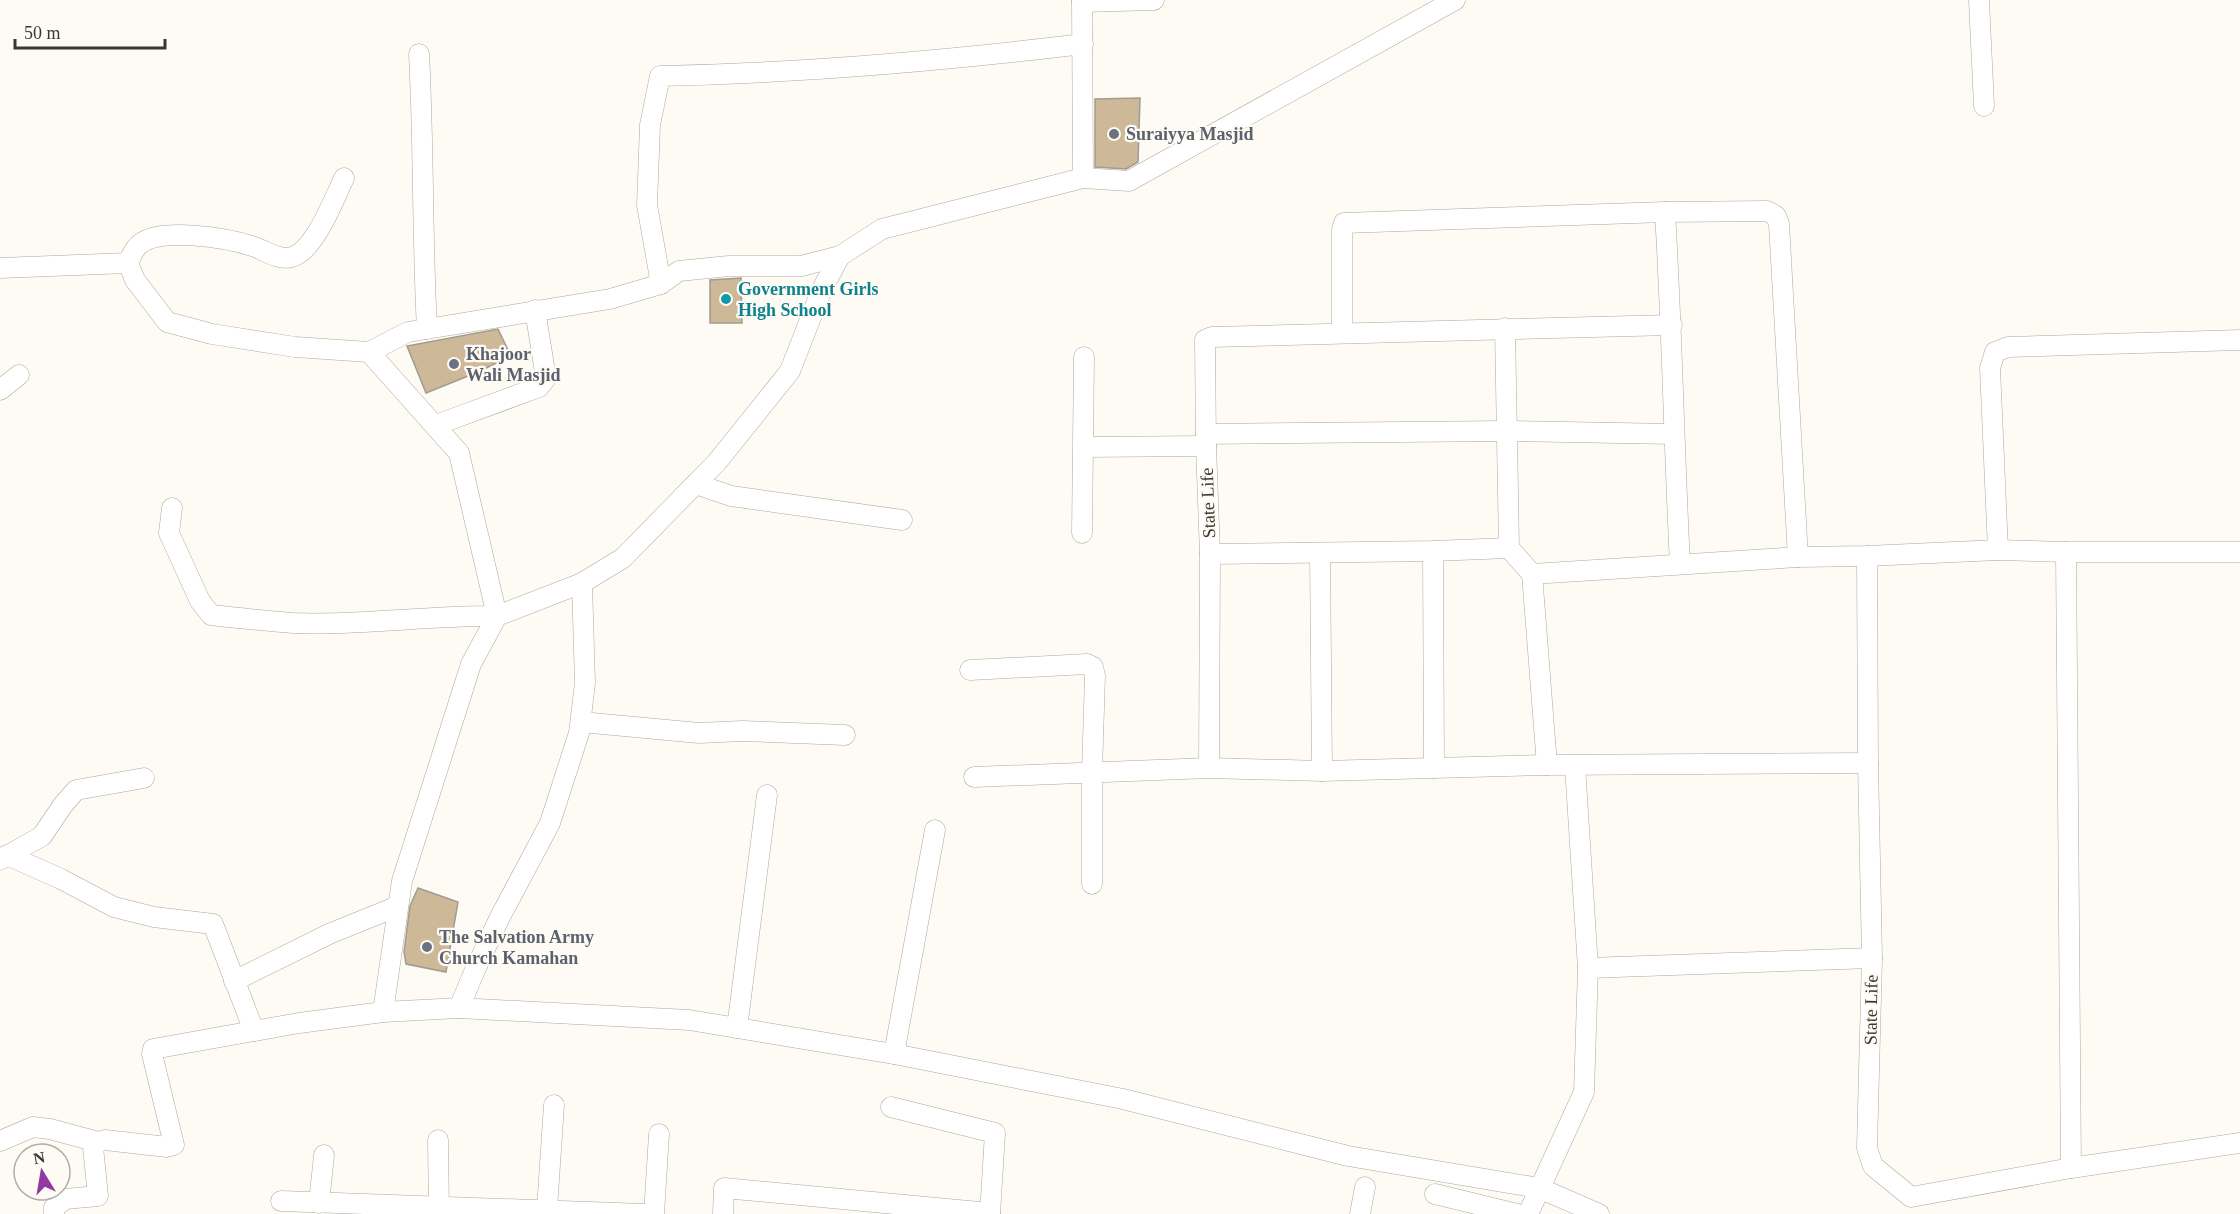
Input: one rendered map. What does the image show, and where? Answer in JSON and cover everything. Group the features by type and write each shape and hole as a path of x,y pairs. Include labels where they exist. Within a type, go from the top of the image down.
{"street":[{"path":"1083,178 1082,1 1154,0"},
{"path":"128,263 135,280 167,322 212,334 295,347 369,352 408,332 610,299 661,284 679,271 729,266 801,266 840,256 882,229 1083,178 1129,181 1455,0"},
{"path":"1979,0 1984,106"},
{"path":"661,284 647,205 650,125 660,76 726,75 948,60 1083,44"},
{"path":"419,54 423,134 423,253 427,328"},
{"path":"128,263 138,244 153,236 223,239 254,247 278,257 292,257 316,238 344,178"},
{"path":"1342,333 1342,230 1344,223 1665,212 1767,211 1776,216 1779,224 1798,557"},
{"path":"1665,212 1672,325 1673,434 1680,564"},
{"path":"172,508 169,534 200,601 211,615 295,623 457,615 497,616 582,583 623,558 717,462 789,371 822,290 840,256"},
{"path":"0,268 128,263"},
{"path":"436,425 539,387 546,378 536,310"},
{"name":"State Life","path":"1209,768 1210,554 1205,340 1212,337 1672,325"},
{"path":"1505,328 1509,548 1533,574 1547,765"},
{"path":"1998,550 1990,368 1995,352 2008,347 2240,340"},
{"path":"369,352 459,453 497,616 471,663 402,881 382,1012"},
{"path":"1082,532 1084,357"},
{"path":"0,390 19,375"},
{"path":"1084,447 1206,440 1506,431 1673,434"},
{"path":"696,484 731,496 902,520"},
{"path":"1210,554 1509,548"},
{"path":"1533,574 1798,557 1998,550 2240,552"},
{"path":"1433,551 1434,768"},
{"path":"2066,552 2071,1168"},
{"path":"1320,553 1322,771"},
{"path":"1868,556 1868,763 1872,958"},
{"path":"459,1008 500,917 550,823 579,733 585,682 582,583"},
{"path":"970,670 1087,664 1093,667 1095,676 1092,884"},
{"path":"581,722 699,733 742,731 845,735"},
{"path":"974,777 1209,768 1322,771 1547,765 1868,763"},
{"path":"1528,1214 1584,1092 1588,968 1575,766"},
{"path":"4,857 42,836 76,790 144,778"},
{"path":"736,1028 767,795"},
{"path":"894,1054 935,830"},
{"path":"4,857 61,879 114,907 154,917 213,924 254,1031"},
{"path":"234,981 329,934 398,906"},
{"name":"State Life","path":"1588,968 1872,958 1867,1148 1873,1166 1911,1197 2071,1168 2240,1143"},
{"path":"54,1214 54,1208 65,1199 98,1196 93,1147 98,1142 105,1140 167,1147 174,1145 152,1054 153,1049 382,1012 459,1008 689,1020 894,1054 1123,1099 1348,1156 1539,1188 1599,1214"},
{"path":"547,1209 554,1105"},
{"path":"723,1214 724,1188 990,1214 995,1133 891,1107"},
{"path":"0,1141 33,1127 50,1128 98,1142"},
{"path":"654,1214 659,1134"},
{"path":"438,1140 439,1210"},
{"path":"319,1203 324,1155"},
{"path":"1360,1214 1365,1187"},
{"path":"1435,1194 1517,1214"},
{"path":"280,1202 439,1210 547,1209 644,1214"}],"building":[{"name":"Suraiyya Masjid","path":"1140,98 1138,162 1126,169 1095,167 1095,99"},
{"name":"Government Girls High School","path":"741,278 742,323 710,323 710,280"},
{"name":"Khajoor Wali Masjid","path":"498,329 511,356 426,393 407,346"},
{"name":"The Salvation Army Church Kamahan","path":"418,888 458,902 446,972 406,964 404,952 410,906"}],"place":[{"name":"Suraiyya Masjid","path":"1114,134"},
{"name":"Government Girls High School","path":"726,299"},
{"name":"Khajoor Wali Masjid","path":"454,364"},
{"name":"The Salvation Army Church Kamahan","path":"427,947"}]}
